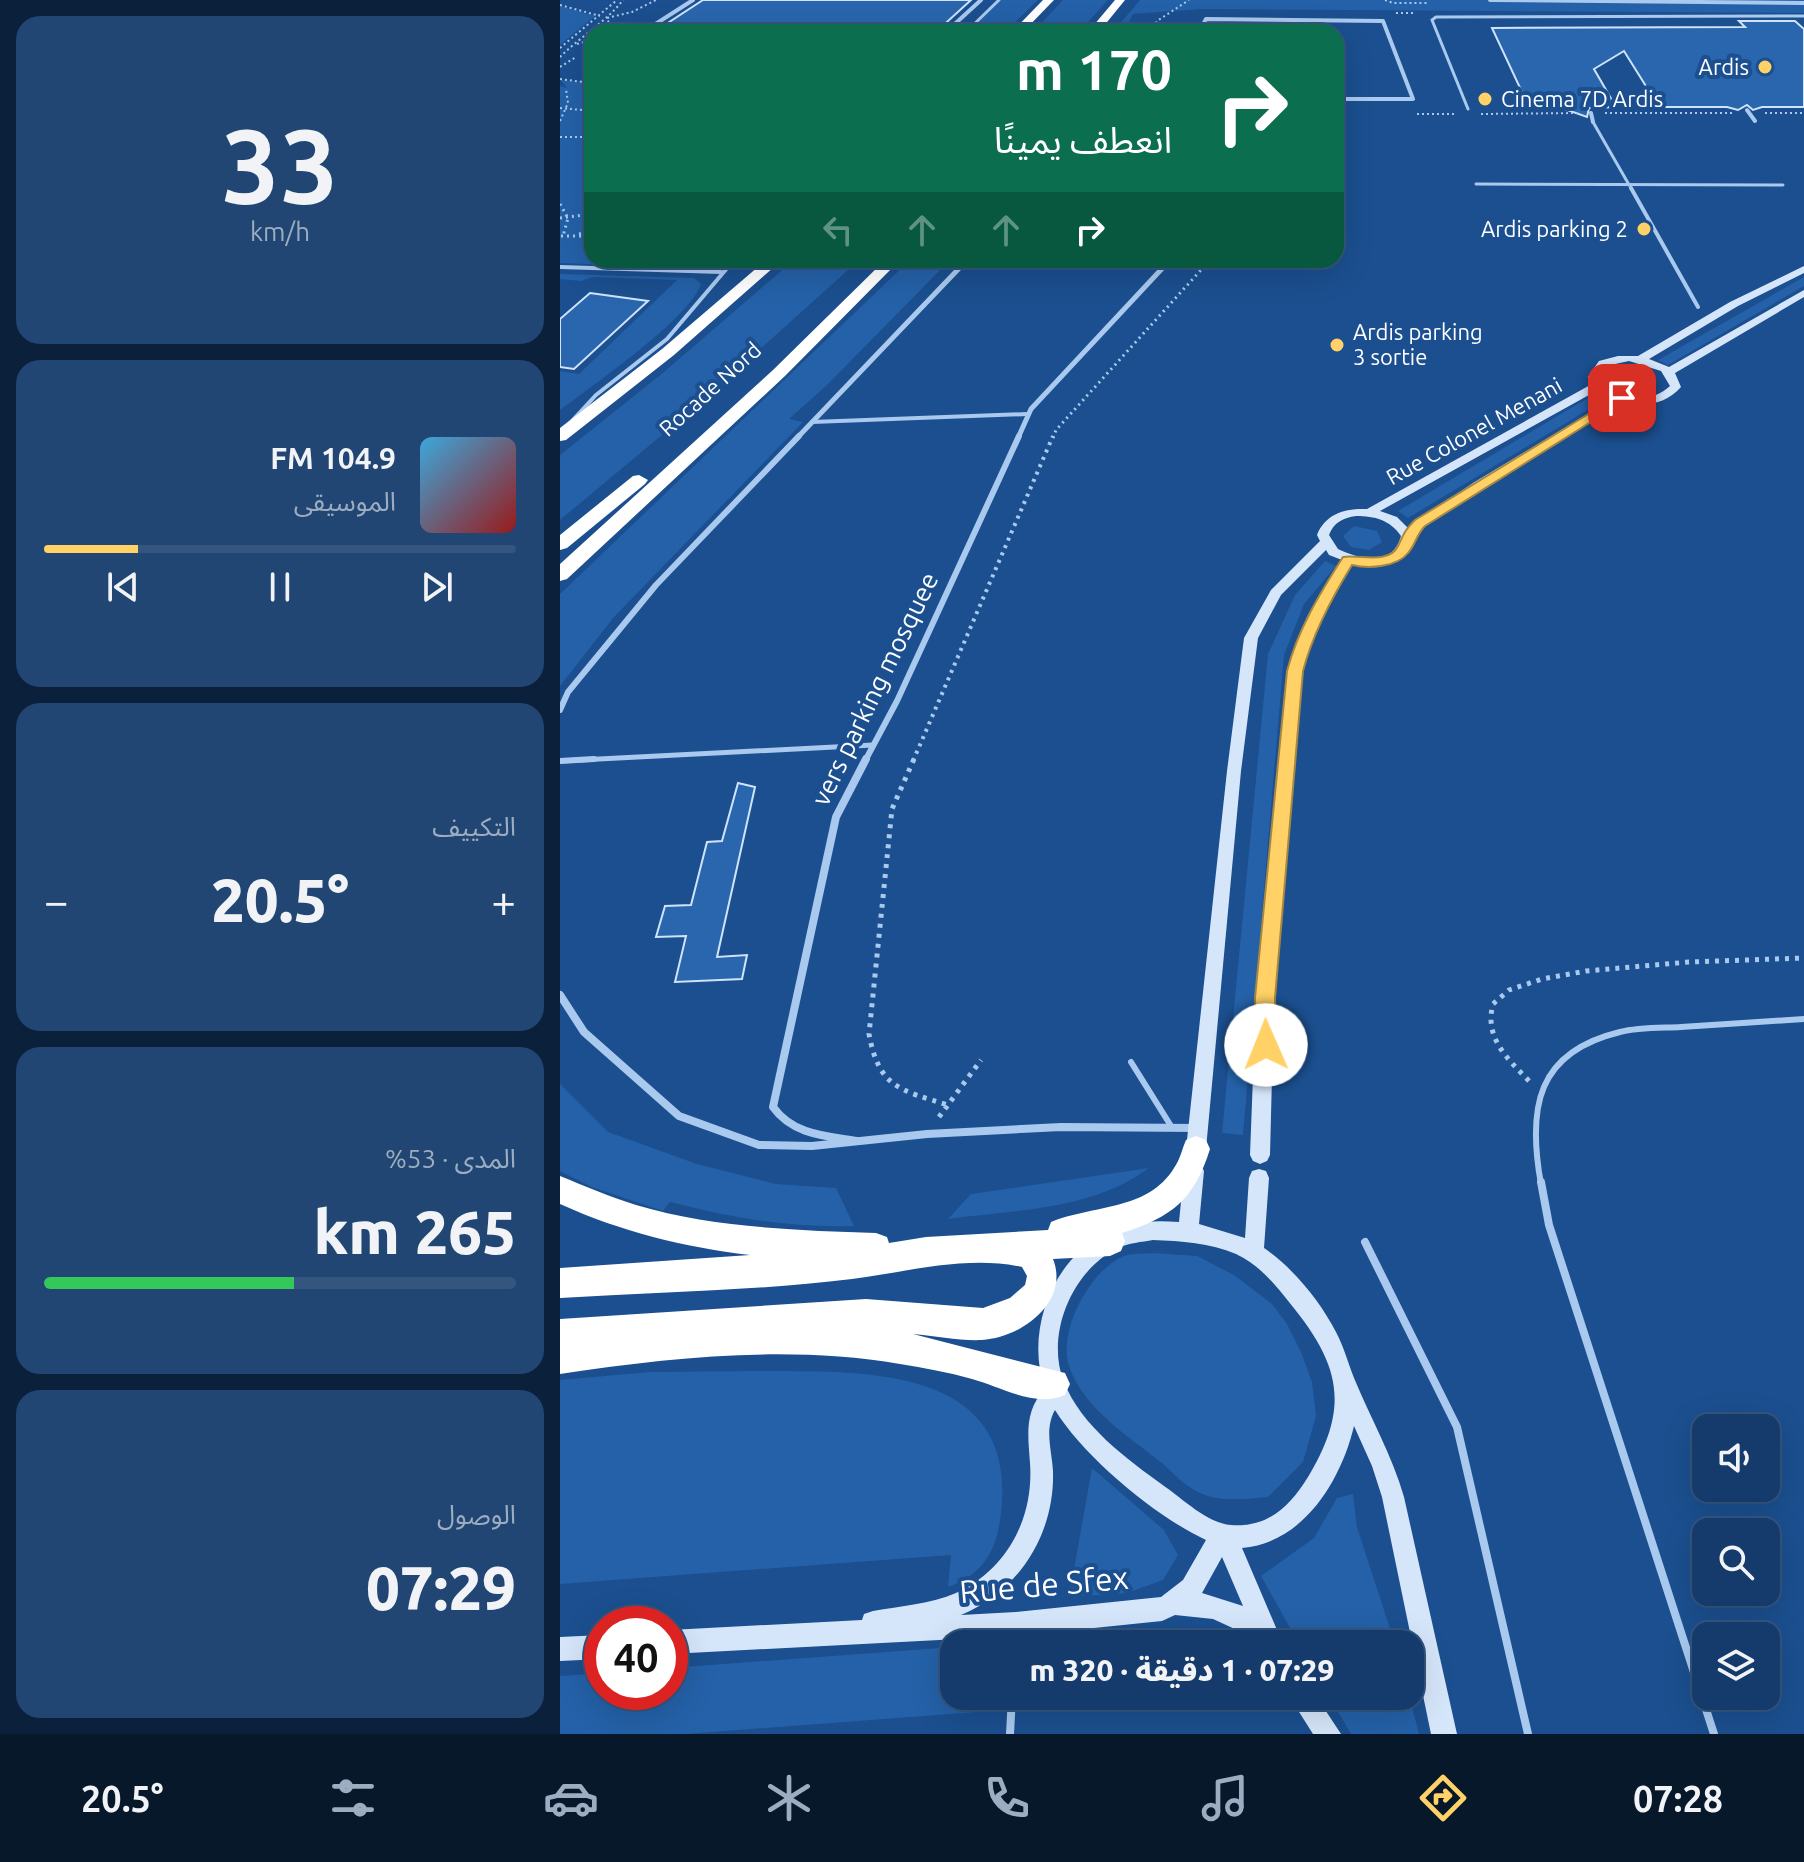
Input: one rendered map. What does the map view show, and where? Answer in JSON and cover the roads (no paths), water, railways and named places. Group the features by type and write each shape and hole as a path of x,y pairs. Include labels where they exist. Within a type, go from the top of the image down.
{"highway":[{"path":"1025,24 1049,0"},
{"path":"1107,17 1120,0"},
{"path":"1100,24 1126,0"},
{"path":"560,435 668,352 766,268"},
{"name":"Rocade Nord","path":"560,544 702,427 872,268"},
{"path":"560,575 779,373 885,268"},
{"path":"981,1248 1140,1212 1167,1197 1182,1182 1196,1149"},
{"path":"560,1190 612,1212 715,1239 926,1252"},
{"path":"560,1283 851,1264 926,1252 1110,1241"},
{"path":"560,1335 882,1316 983,1324 1007,1317 1031,1303 1042,1282 1042,1271 1037,1260 1012,1251 981,1248"},
{"path":"828,1318 931,1354"},
{"path":"674,1344 761,1321"},
{"path":"560,1358 674,1344 853,1343 931,1354 1055,1388"}],"street":[{"path":"656,24 693,0"},
{"path":"955,24 981,0"},
{"path":"1490,0 1804,3"},
{"path":"1203,24 1206,19 1383,21 1413,99 1344,99"},
{"path":"1748,112 1755,121"},
{"path":"1591,113 1593,122"},
{"path":"560,710 568,692 656,585 959,268"},
{"name":"vers parking mosquee","path":"857,1141 796,1129 782,1122 773,1107 836,817 873,745 1028,414 1163,268"},
{"path":"1639,360 1734,304 1804,269"},
{"path":"1668,372 1804,293"},
{"path":"1615,359 1639,360 1668,372 1675,379 1676,387 1670,394 1652,401 1622,398 1598,385 1593,377 1595,368 1615,359"},
{"name":"Rue Colonel Menani","path":"1370,512 1598,385"},
{"name":"Rue Colonel Menani","path":"1407,536 1420,523 1477,486 1622,398"},
{"path":"1370,512 1396,521 1407,536 1406,546 1393,558 1364,563 1333,552 1325,544 1323,535 1326,525 1335,517 1370,512"},
{"path":"1188,1231 1251,638 1276,593 1325,544"},
{"path":"1260,1155 1265,998 1295,671 1314,617 1349,560"},
{"name":"vers parking mosquee","path":"560,995 584,1032 679,1116 759,1145 812,1146 927,1134 1171,1126 1196,1149"},
{"path":"1254,1253 1259,1178"},
{"path":"1344,1378 1346,1404 1336,1454 1302,1506 1275,1528 1242,1537 1222,1535 1186,1517 1087,1436 1055,1388 1048,1356 1052,1321 1064,1286 1084,1259 1110,1241 1153,1230 1188,1231 1229,1241 1254,1253 1272,1267 1327,1333 1383,1464 1403,1535 1444,1734"},
{"name":"Rue de Sfex","path":"833,1632 961,1603 995,1585 1019,1557 1038,1516 1042,1475 1038,1420 1055,1388"},
{"path":"1176,1604 1193,1589 1222,1535"},
{"path":"1222,1535 1265,1630"},
{"name":"Rue de Sfex","path":"1039,1630 1176,1604 1197,1603 1236,1615 1255,1630"},
{"name":"Rue de Sfex","path":"688,1641 833,1632 940,1633"},
{"path":"560,1649 584,1648"},
{"path":"1305,1710 1314,1734"},
{"path":"1310,1710 1328,1734"}],"lane":[{"path":"974,24 999,0"},
{"path":"1469,112 1432,20 1446,15 1804,16"},
{"path":"1593,122 1698,307"},
{"path":"1476,184 1783,185"},
{"path":"560,267 584,268"},
{"path":"591,268 721,272"},
{"path":"685,271 688,268"},
{"path":"560,435 596,395 672,335 725,268"},
{"path":"812,422 1028,414"},
{"path":"560,761 873,745"},
{"path":"1714,1734 1549,1225 1536,1155 1537,1107 1550,1072 1577,1046 1622,1031 1804,1019"},
{"path":"1131,1062 1171,1126"},
{"path":"1365,1242 1457,1427 1528,1734"},
{"path":"1010,1734 1011,1710"}],"place":[{"name":"Ardis","path":"1765,67"},
{"name":"Cinema 7D Ardis","path":"1485,99"},
{"name":"Ardis parking 2","path":"1644,229"},
{"name":"Ardis parking 3 sortie","path":"1337,345"}]}
